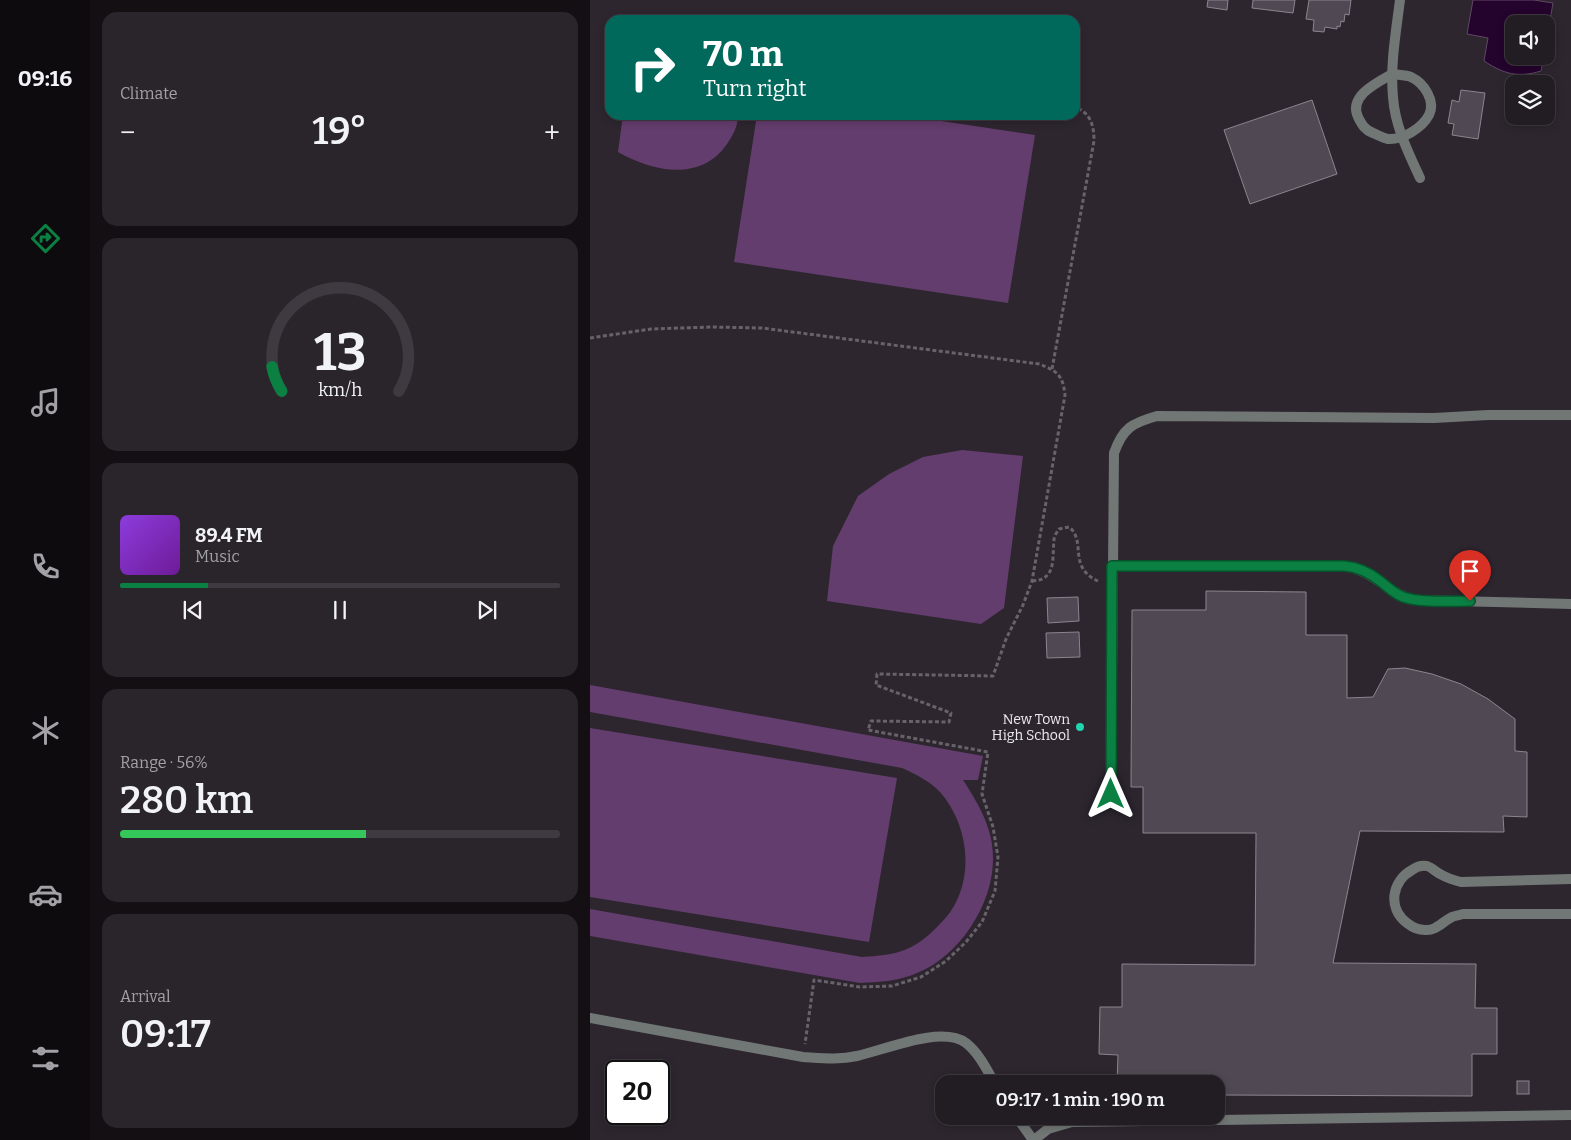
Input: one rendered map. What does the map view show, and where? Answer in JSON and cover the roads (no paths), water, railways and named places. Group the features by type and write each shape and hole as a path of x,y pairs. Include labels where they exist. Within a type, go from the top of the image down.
{"lane":[{"path":"1400,0 1392,74 1393,99 1402,137 1420,178"},
{"path":"1392,74 1411,76 1422,84 1428,93 1431,104 1430,114 1413,132 1402,137 1388,139 1367,130 1356,114 1357,103 1364,91 1392,74"},
{"path":"1111,794 1114,453 1118,441 1126,429 1140,421 1157,416 1434,418 1488,415 1571,415"},
{"path":"1112,566 1344,566 1356,567 1379,580 1391,591 1412,600 1571,604"},
{"path":"1571,879 1461,882 1448,879 1427,866 1418,866 1399,881 1394,892 1397,912 1404,921 1414,928 1424,930 1434,928 1452,917 1463,914 1571,914"},
{"path":"590,1018 803,1057 830,1059 856,1056 915,1040 939,1037 952,1038 965,1042 976,1052 990,1075"},
{"path":"1023,1125 1034,1140 1048,1129 1072,1122 1571,1115"}],"place":[{"name":"New Town High School","path":"1080,727"}]}
